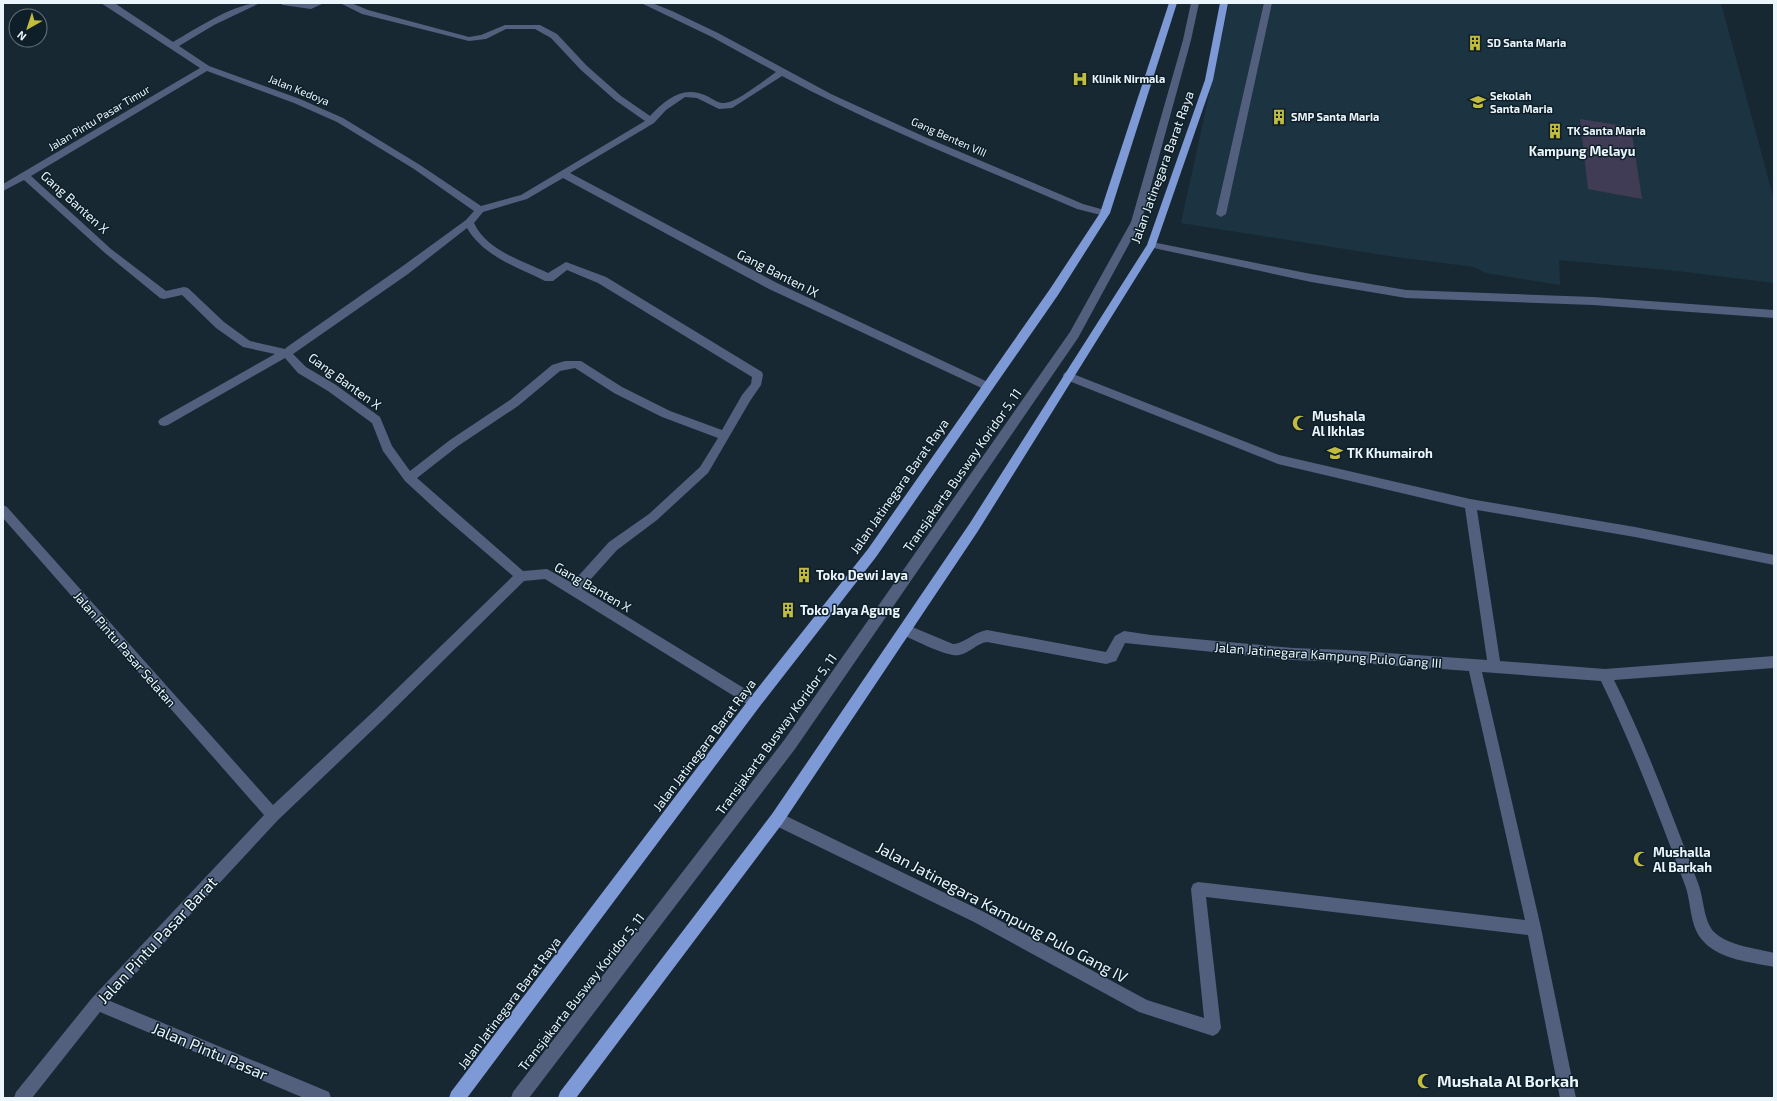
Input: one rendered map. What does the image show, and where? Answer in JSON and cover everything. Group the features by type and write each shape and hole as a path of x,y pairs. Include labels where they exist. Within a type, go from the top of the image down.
{"main road":[{"name":"Jalan Jatinegara Barat Raya","path":"457,1098 755,702 872,553 1054,292 1106,214 1173,3"},
{"name":"Jalan Jatinegara Barat Raya","path":"566,1098 777,819 974,526 1152,245 1209,80 1224,3"}],"street":[{"path":"173,46 211,23 256,3"},
{"path":"283,3 311,7 320,3"},
{"path":"344,3 365,12 469,39 483,37 505,27 537,27 554,36 584,68 618,98 651,121"},
{"name":"Gang Benten VIII","path":"645,3 697,26 784,73 871,116 1080,207 1106,214"},
{"name":"Transjakarta Busway Koridor 5, 11","path":"519,1098 790,744 1074,335 1136,222 1187,40 1195,3"},
{"path":"1221,214 1268,3"},
{"name":"Jalan Kedoya","path":"113,4 206,68 297,101 340,120 417,167 480,210"},
{"name":"Jalan Pintu Pasar Timur","path":"3,188 206,68"},
{"path":"164,422 286,353 404,271 469,222 480,210 524,197 651,121 663,108 683,95 690,94 700,96 720,106 732,105 784,73"},
{"name":"Gang Banten IX","path":"562,173 773,286 988,387"},
{"name":"Gang Banten X","path":"25,176 108,251 164,295 184,291 220,325 247,344 286,353 302,370 332,388 376,420 387,448 409,478 446,513 521,576 547,574 755,702"},
{"path":"469,222 477,236 493,250 510,258 525,268 549,278 566,266 602,280 758,375 756,385 746,398 704,470 653,517 613,546 573,590"},
{"path":"1152,245 1311,278 1406,294 1592,301 1774,314"},
{"path":"409,478 454,443 514,403 556,368 565,365 577,364 618,390 666,414 725,436"},
{"path":"1068,376 1278,459 1470,504 1635,532 1774,560"},
{"path":"1470,504 1494,666"},
{"name":"Jalan Pintu Pasar Selatan","path":"3,511 272,815"},
{"name":"Jalan Pintu Pasar Barat","path":"22,1098 97,1003 272,815 380,714 521,576"},
{"name":"Jalan Jatinegara Kampung Pulo Gang III","path":"905,630 957,650 976,638 987,636 1106,658 1111,657 1119,640 1124,636 1150,641 1293,654 1494,666 1605,675 1774,662"},
{"path":"1474,666 1534,928 1568,1098"},
{"path":"1605,675 1627,720 1682,859 1693,888 1702,928 1709,937 1722,947 1774,960"},
{"name":"Jalan Jatinegara Kampung Pulo Gang IV","path":"777,819 979,917 1144,1007 1213,1028 1198,889 1534,928"},
{"name":"Jalan Pintu Pasar","path":"97,1003 323,1098"}],"shaded area":[{"name":"Sekolah Santa Maria","path":"1229,3 1721,3 1774,200 1774,283 1678,271 1559,260 1560,285 1486,273 1474,267 1389,256 1181,223"},
{"path":"1580,119 1631,127 1642,199 1588,189"}],"place":[{"name":"SD Santa Maria","path":"1475,43"},
{"name":"Klinik Nirmala","path":"1080,79"},
{"name":"Sekolah Santa Maria","path":"1478,102"},
{"name":"SMP Santa Maria","path":"1279,117"},
{"name":"TK Santa Maria","path":"1555,131"},
{"name":"Mushala Al Ikhlas","path":"1300,423"},
{"name":"TK Khumairoh","path":"1335,453"},
{"name":"Toko Dewi Jaya","path":"804,575"},
{"name":"Toko Jaya Agung","path":"788,610"},
{"name":"Mushalla Al Barkah","path":"1641,859"},
{"name":"Mushala Al Borkah","path":"1425,1081"}],"district":[{"name":"Kampung Melayu","path":"1582,151"}]}
